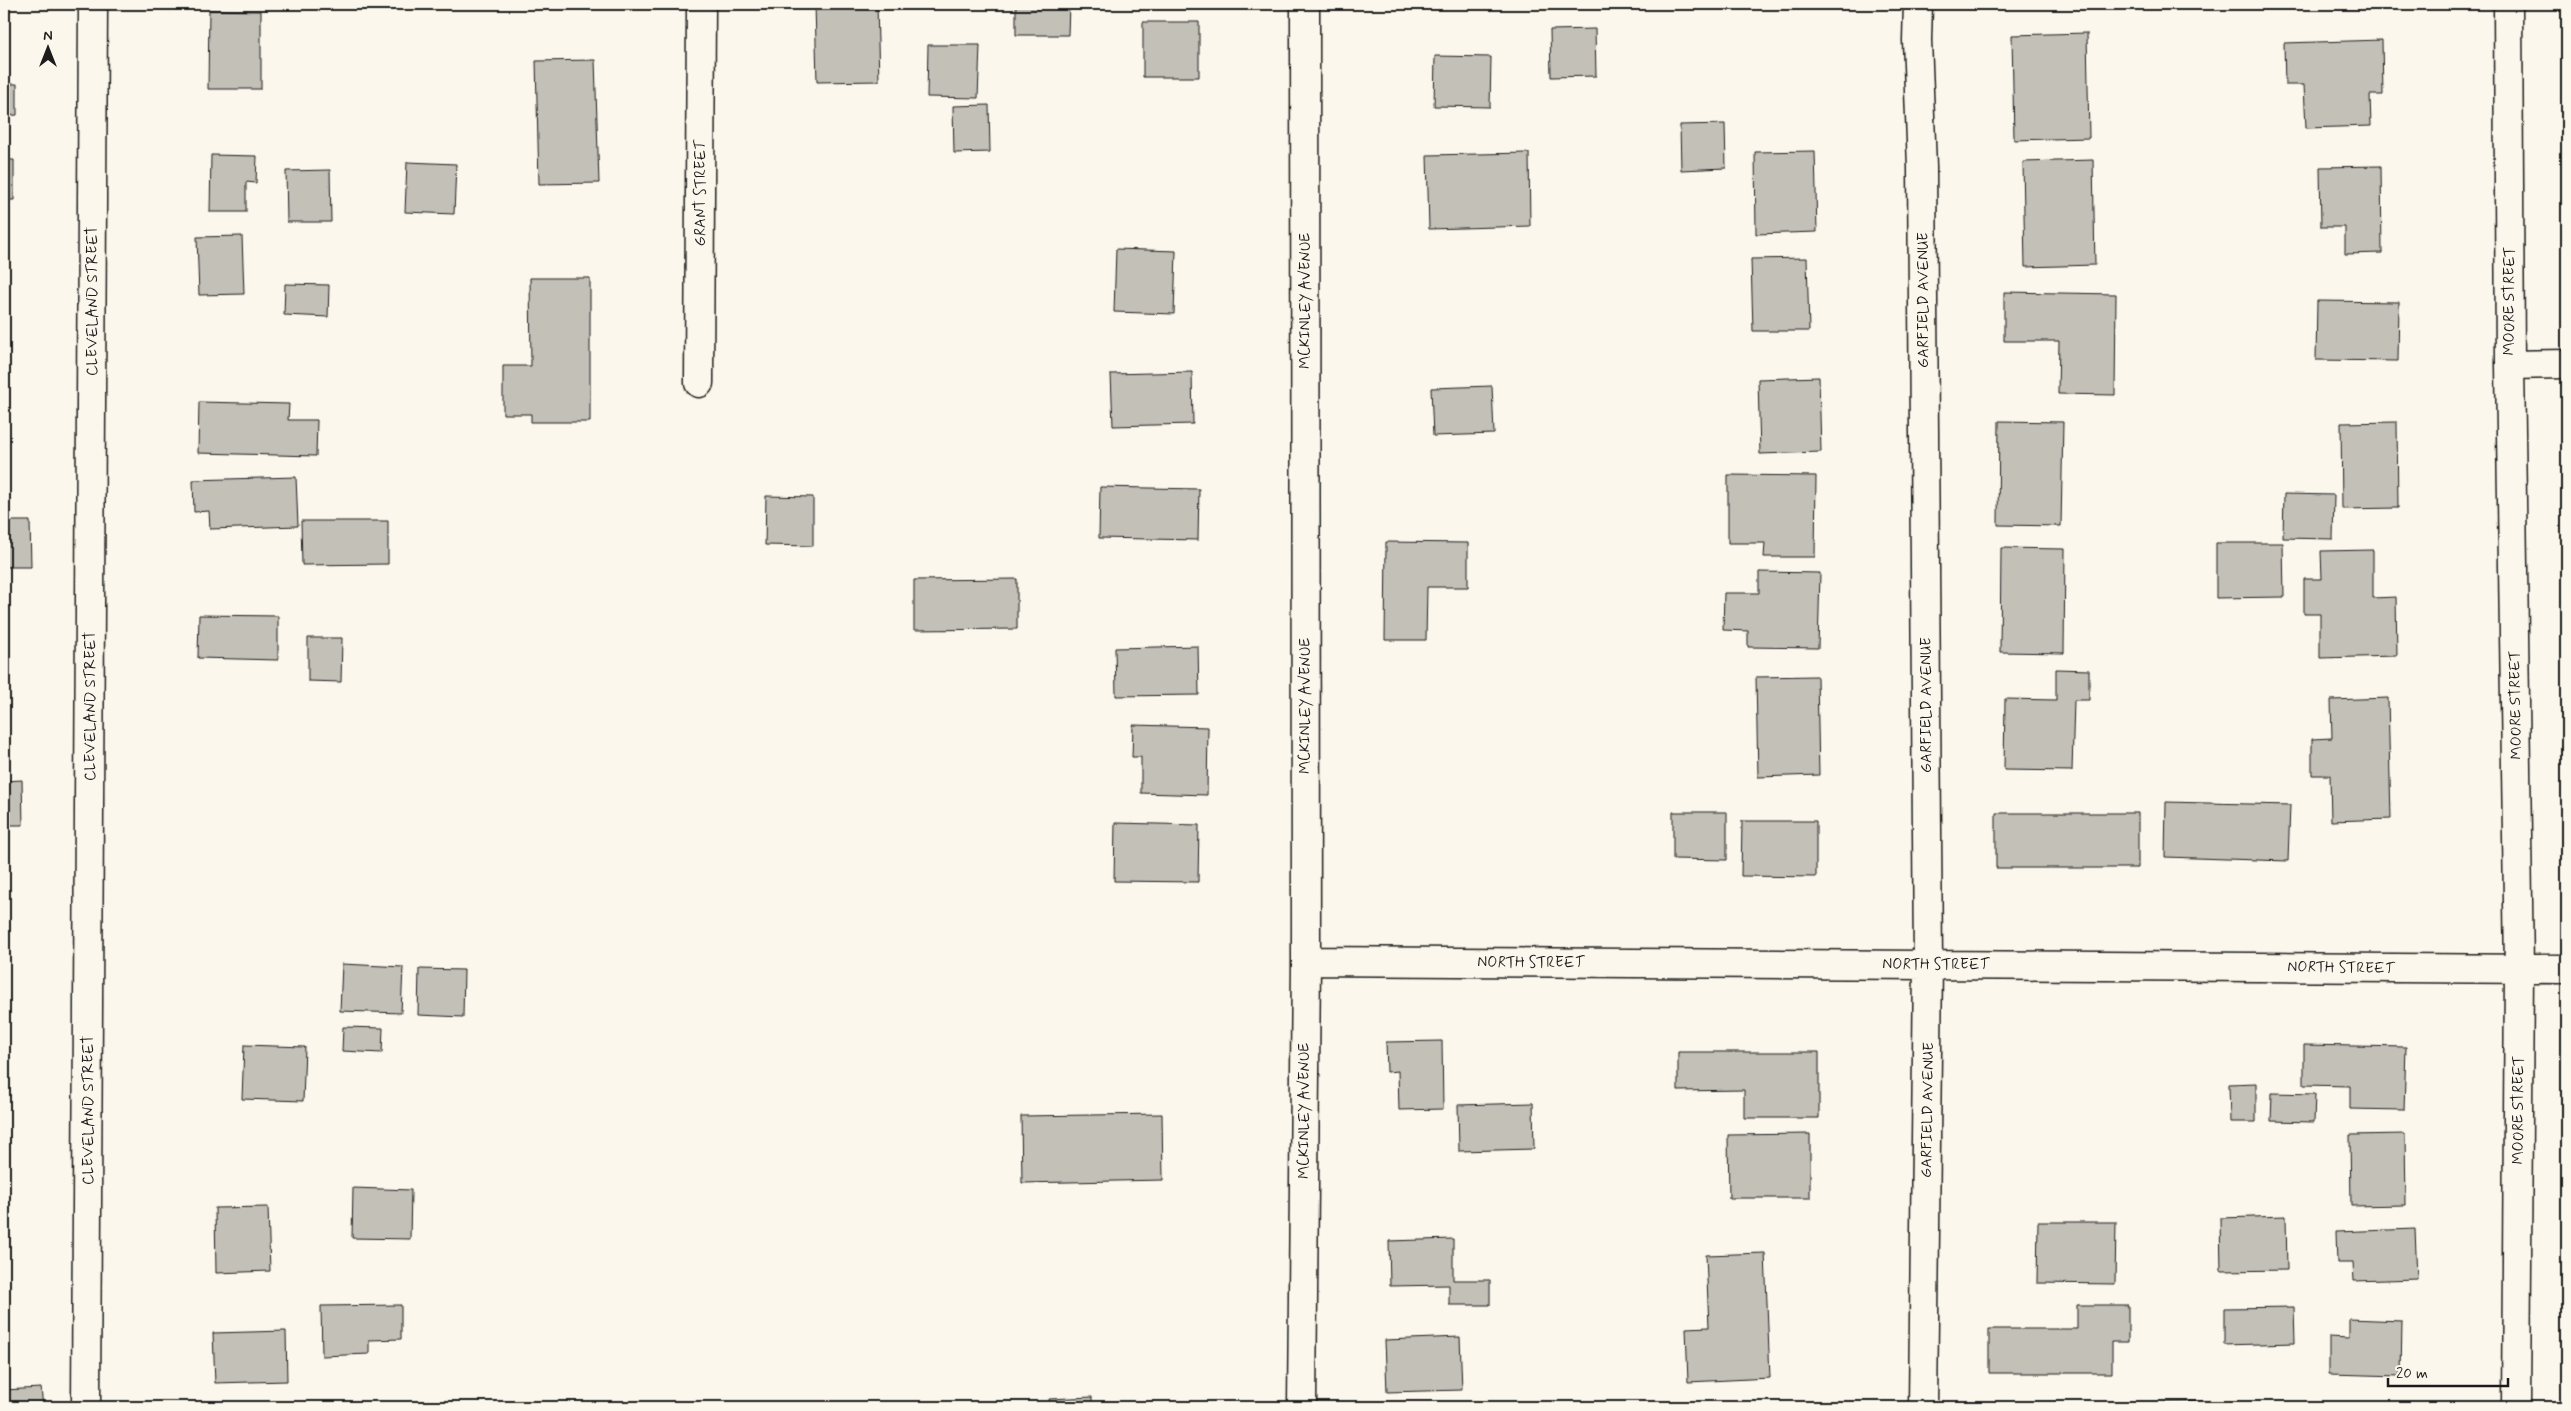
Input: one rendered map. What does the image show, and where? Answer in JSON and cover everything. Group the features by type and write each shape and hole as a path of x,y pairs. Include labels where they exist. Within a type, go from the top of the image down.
{"street":[{"name":"CLEVELAND STREET","path":"86,1407 93,4"},
{"name":"GRANT STREET","path":"699,383 701,4"},
{"name":"MCKINLEY AVENUE","path":"1302,1407 1306,961 1305,4"},
{"name":"GARFIELD AVENUE","path":"1918,4 1917,40 1922,167 1928,964 1923,1407"},
{"name":"MOORE STREET","path":"2508,4 2510,364 2519,969 2516,1407"},
{"path":"2510,364 2567,364"},
{"name":"NORTH STREET","path":"1306,961 2567,969"}],"building":[{"path":"815,4 877,4 879,81 817,82"},
{"path":"1016,4 1069,4 1068,35 1016,35"},
{"path":"2023,4 2074,4 2023,5"},
{"path":"2333,4 2389,4 2389,7 2334,9"},
{"path":"209,10 261,11 261,89 208,89"},
{"path":"1143,22 1199,22 1199,77 1143,77"},
{"path":"1595,29 1596,76 1551,77 1550,30"},
{"path":"2087,33 2089,138 2014,140 2012,35"},
{"path":"2382,40 2383,95 2370,95 2371,126 2306,128 2304,85 2285,85 2284,43"},
{"path":"928,45 980,45 978,98 927,97"},
{"path":"1435,56 1491,57 1490,107 1434,106"},
{"path":"595,60 599,183 539,184 536,61"},
{"path":"4,84 17,84 17,115 4,116"},
{"path":"989,105 990,152 954,153 953,106"},
{"path":"1725,124 1726,168 1681,170 1680,125"},
{"path":"1815,151 1817,232 1756,234 1755,152"},
{"path":"1529,153 1530,226 1429,229 1427,155"},
{"path":"211,155 257,156 256,183 246,182 246,212 210,212"},
{"path":"4,160 14,160 14,200 4,200"},
{"path":"2093,160 2095,265 2025,267 2023,162"},
{"path":"407,162 456,164 454,214 405,212"},
{"path":"2381,166 2382,253 2345,254 2345,227 2321,227 2320,167"},
{"path":"330,170 331,222 287,222 286,171"},
{"path":"242,236 244,294 199,295 197,237"},
{"path":"1116,249 1176,251 1174,314 1114,312"},
{"path":"1807,258 1809,331 1753,331 1751,259"},
{"path":"530,278 590,278 590,422 531,422 531,414 503,414 503,366 531,366"},
{"path":"285,284 329,285 328,317 284,315"},
{"path":"2004,292 2116,294 2115,395 2058,394 2059,341 2004,341"},
{"path":"2317,301 2399,302 2398,361 2316,360"},
{"path":"1192,372 1193,424 1113,426 1111,374"},
{"path":"1819,377 1821,452 1760,454 1758,379"},
{"path":"1492,386 1494,434 1433,436 1431,388"},
{"path":"199,402 289,404 288,420 317,420 316,456 198,453"},
{"path":"1999,421 2063,422 2061,526 1998,525"},
{"path":"2397,422 2398,508 2342,509 2341,423"},
{"path":"1728,475 1816,476 1815,557 1764,557 1765,543 1728,543"},
{"path":"296,477 298,526 210,529 209,511 194,512 193,480"},
{"path":"1100,487 1199,489 1198,540 1099,538"},
{"path":"2284,494 2334,495 2333,539 2283,538"},
{"path":"766,496 813,497 813,546 765,545"},
{"path":"4,521 30,521 31,567 4,567"},
{"path":"301,521 388,521 388,564 302,565"},
{"path":"1386,542 1468,543 1468,587 1427,587 1426,640 1385,640"},
{"path":"2216,543 2283,543 2284,597 2216,598"},
{"path":"2001,548 2065,549 2064,653 2000,652"},
{"path":"2373,550 2373,598 2396,597 2397,656 2320,658 2320,614 2304,614 2304,579 2322,579 2321,551"},
{"path":"1759,572 1820,573 1818,648 1748,647 1748,631 1723,630 1724,593 1759,593"},
{"path":"1017,579 1017,629 914,630 914,580"},
{"path":"199,615 278,616 278,660 198,658"},
{"path":"308,638 342,638 341,682 308,681"},
{"path":"1198,646 1199,695 1116,696 1115,648"},
{"path":"2056,669 2089,670 2089,700 2074,700 2072,771 2004,770 2005,699 2056,700"},
{"path":"1817,676 1819,775 1758,777 1756,677"},
{"path":"2388,698 2391,819 2331,821 2330,775 2312,775 2312,739 2332,738 2331,700"},
{"path":"1133,725 1208,727 1207,795 1141,793 1141,757 1132,757"},
{"path":"22,780 23,825 4,825 4,781"},
{"path":"2166,802 2290,805 2288,861 2165,857"},
{"path":"1673,812 1727,812 1727,860 1673,859"},
{"path":"1996,813 2138,813 2138,868 1996,868"},
{"path":"1742,821 1816,821 1816,877 1741,876"},
{"path":"1115,823 1199,825 1198,882 1114,881"},
{"path":"342,964 403,967 401,1013 340,1011"},
{"path":"419,969 464,970 463,1017 418,1015"},
{"path":"343,1027 383,1028 382,1053 342,1051"},
{"path":"1442,1041 1443,1109 1399,1110 1398,1071 1387,1072 1386,1042"},
{"path":"244,1045 305,1047 303,1101 242,1099"},
{"path":"2304,1045 2406,1047 2404,1110 2350,1109 2350,1086 2304,1085"},
{"path":"1678,1052 1819,1052 1819,1118 1744,1118 1744,1090 1678,1091"},
{"path":"2256,1083 2256,1122 2230,1122 2229,1084"},
{"path":"2272,1093 2315,1094 2314,1122 2271,1121"},
{"path":"1533,1103 1534,1149 1459,1151 1458,1105"},
{"path":"1162,1114 1163,1180 1022,1183 1021,1116"},
{"path":"1810,1134 1810,1198 1729,1198 1728,1135"},
{"path":"2405,1134 2406,1205 2351,1206 2350,1135"},
{"path":"353,1188 411,1190 410,1239 352,1238"},
{"path":"268,1207 270,1271 216,1273 215,1208"},
{"path":"2286,1216 2287,1270 2221,1271 2220,1218"},
{"path":"2038,1222 2116,1222 2115,1284 2037,1283"},
{"path":"2415,1229 2417,1279 2354,1281 2353,1263 2337,1263 2336,1232"},
{"path":"1453,1239 1453,1280 1490,1280 1490,1305 1449,1305 1449,1285 1390,1286 1389,1241"},
{"path":"1765,1253 1770,1378 1688,1382 1686,1328 1709,1327 1706,1255"},
{"path":"401,1305 401,1339 369,1340 369,1354 322,1356 321,1306"},
{"path":"2077,1305 2128,1305 2128,1342 2112,1342 2112,1373 1989,1373 1989,1329 2077,1329"},
{"path":"2294,1307 2295,1343 2224,1345 2224,1308"},
{"path":"2349,1319 2402,1321 2401,1376 2329,1374 2329,1337 2349,1338"},
{"path":"286,1331 287,1381 215,1383 213,1333"},
{"path":"1460,1337 1462,1390 1387,1392 1385,1340"},
{"path":"41,1388 43,1407 4,1407 4,1390"},
{"path":"1092,1397 1092,1407 1050,1407 1049,1399"},
{"path":"2215,1401 2215,1407 2166,1407 2166,1402"}]}
